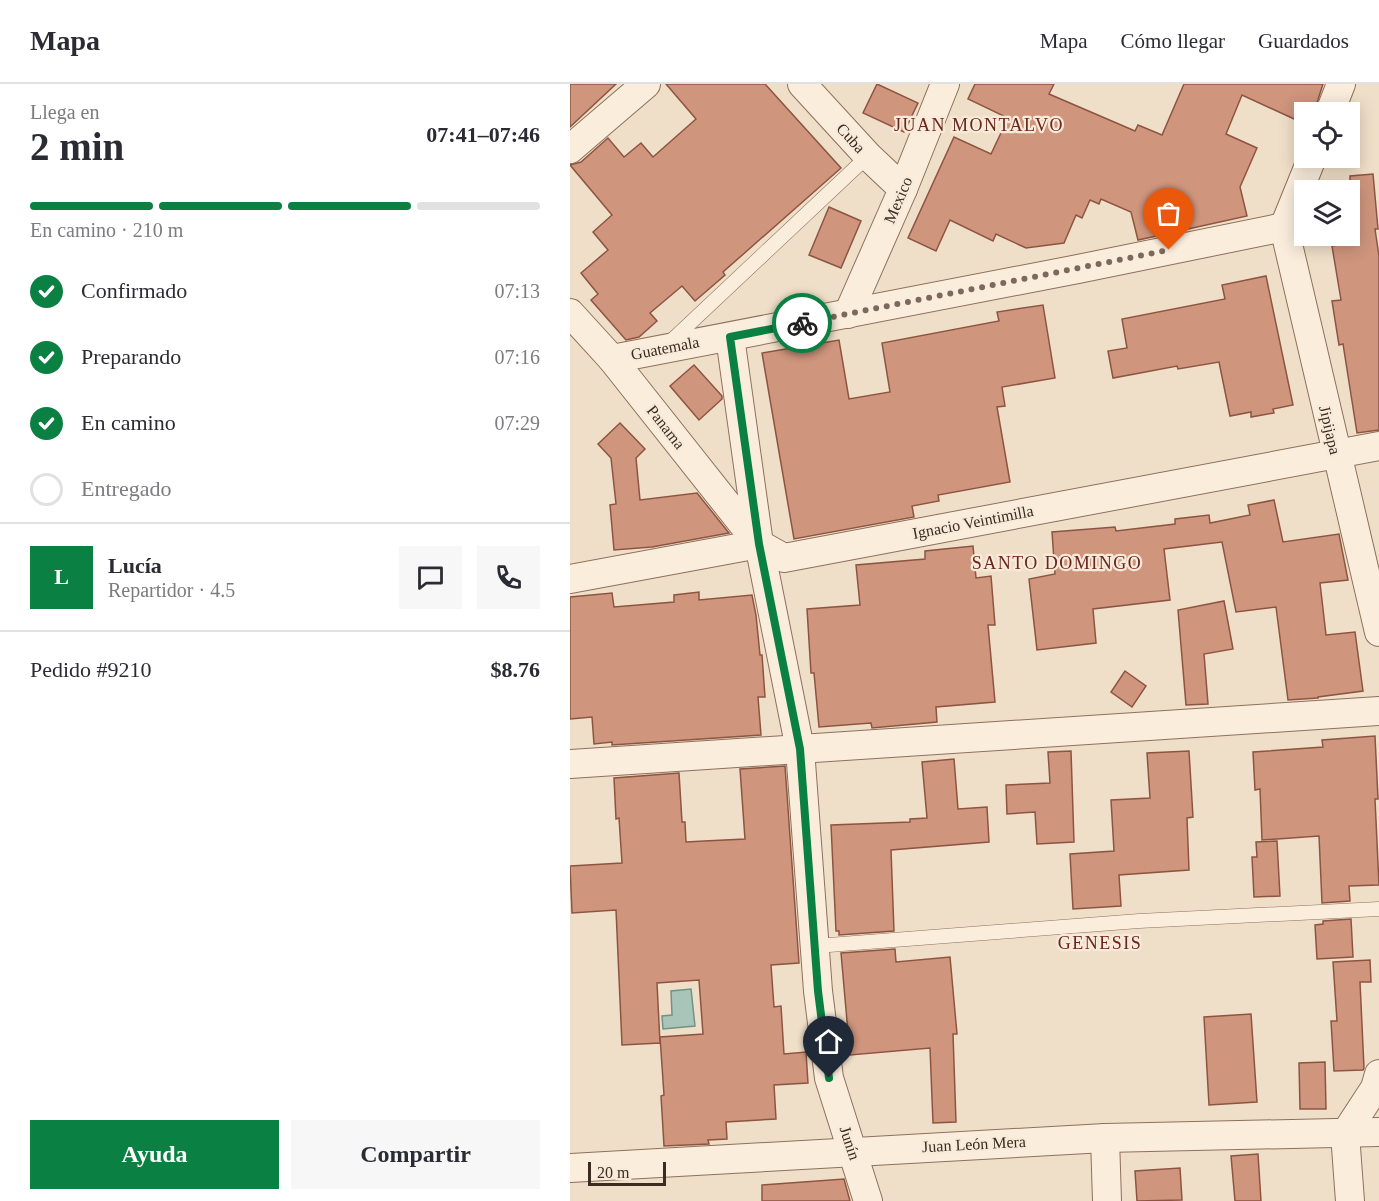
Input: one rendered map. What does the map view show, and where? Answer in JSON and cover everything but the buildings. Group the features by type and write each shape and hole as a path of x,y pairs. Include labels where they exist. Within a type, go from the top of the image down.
{"street":[{"path":"570,149 646,84"},
{"name":"Cuba","path":"802,84 868,156 903,189"},
{"name":"Mexico","path":"848,314 903,189 945,84"},
{"path":"1334,102 1341,84"},
{"path":"1284,227 1308,168"},
{"name":"Guatemala","path":"612,359 1284,227"},
{"name":"Jipijapa","path":"1284,227 1379,632"},
{"name":"Panama","path":"570,313 612,359 759,544"},
{"name":"Junín","path":"730,337 759,544 800,749 818,991 829,1078 868,1201"},
{"name":"Ignacio Veintimilla","path":"759,544 783,558 1379,446"},
{"path":"570,579 759,544"},
{"path":"570,764 1379,711"},
{"path":"1350,1201 1346,1134 1375,1088 1379,1074"},
{"name":"Juan León Mera","path":"570,1168 1105,1138 1379,1132"},
{"path":"1105,1138 1107,1201"}],"lane":[{"path":"663,348 868,156"},
{"path":"816,946 1139,921 1379,909"}],"shaded area":[{"path":"691,989 695,1026 663,1029 662,1016 672,1015 671,991"}],"way so far":[{"path":"802,323 1169,250"}],"district":[{"name":"JUAN MONTALVO","path":"979,125"},
{"name":"SANTO DOMINGO","path":"1057,563"},
{"name":"GENESIS","path":"1100,943"}],"route":[{"path":"802,323 730,337 759,544 800,749 818,991 829,1078"}]}
